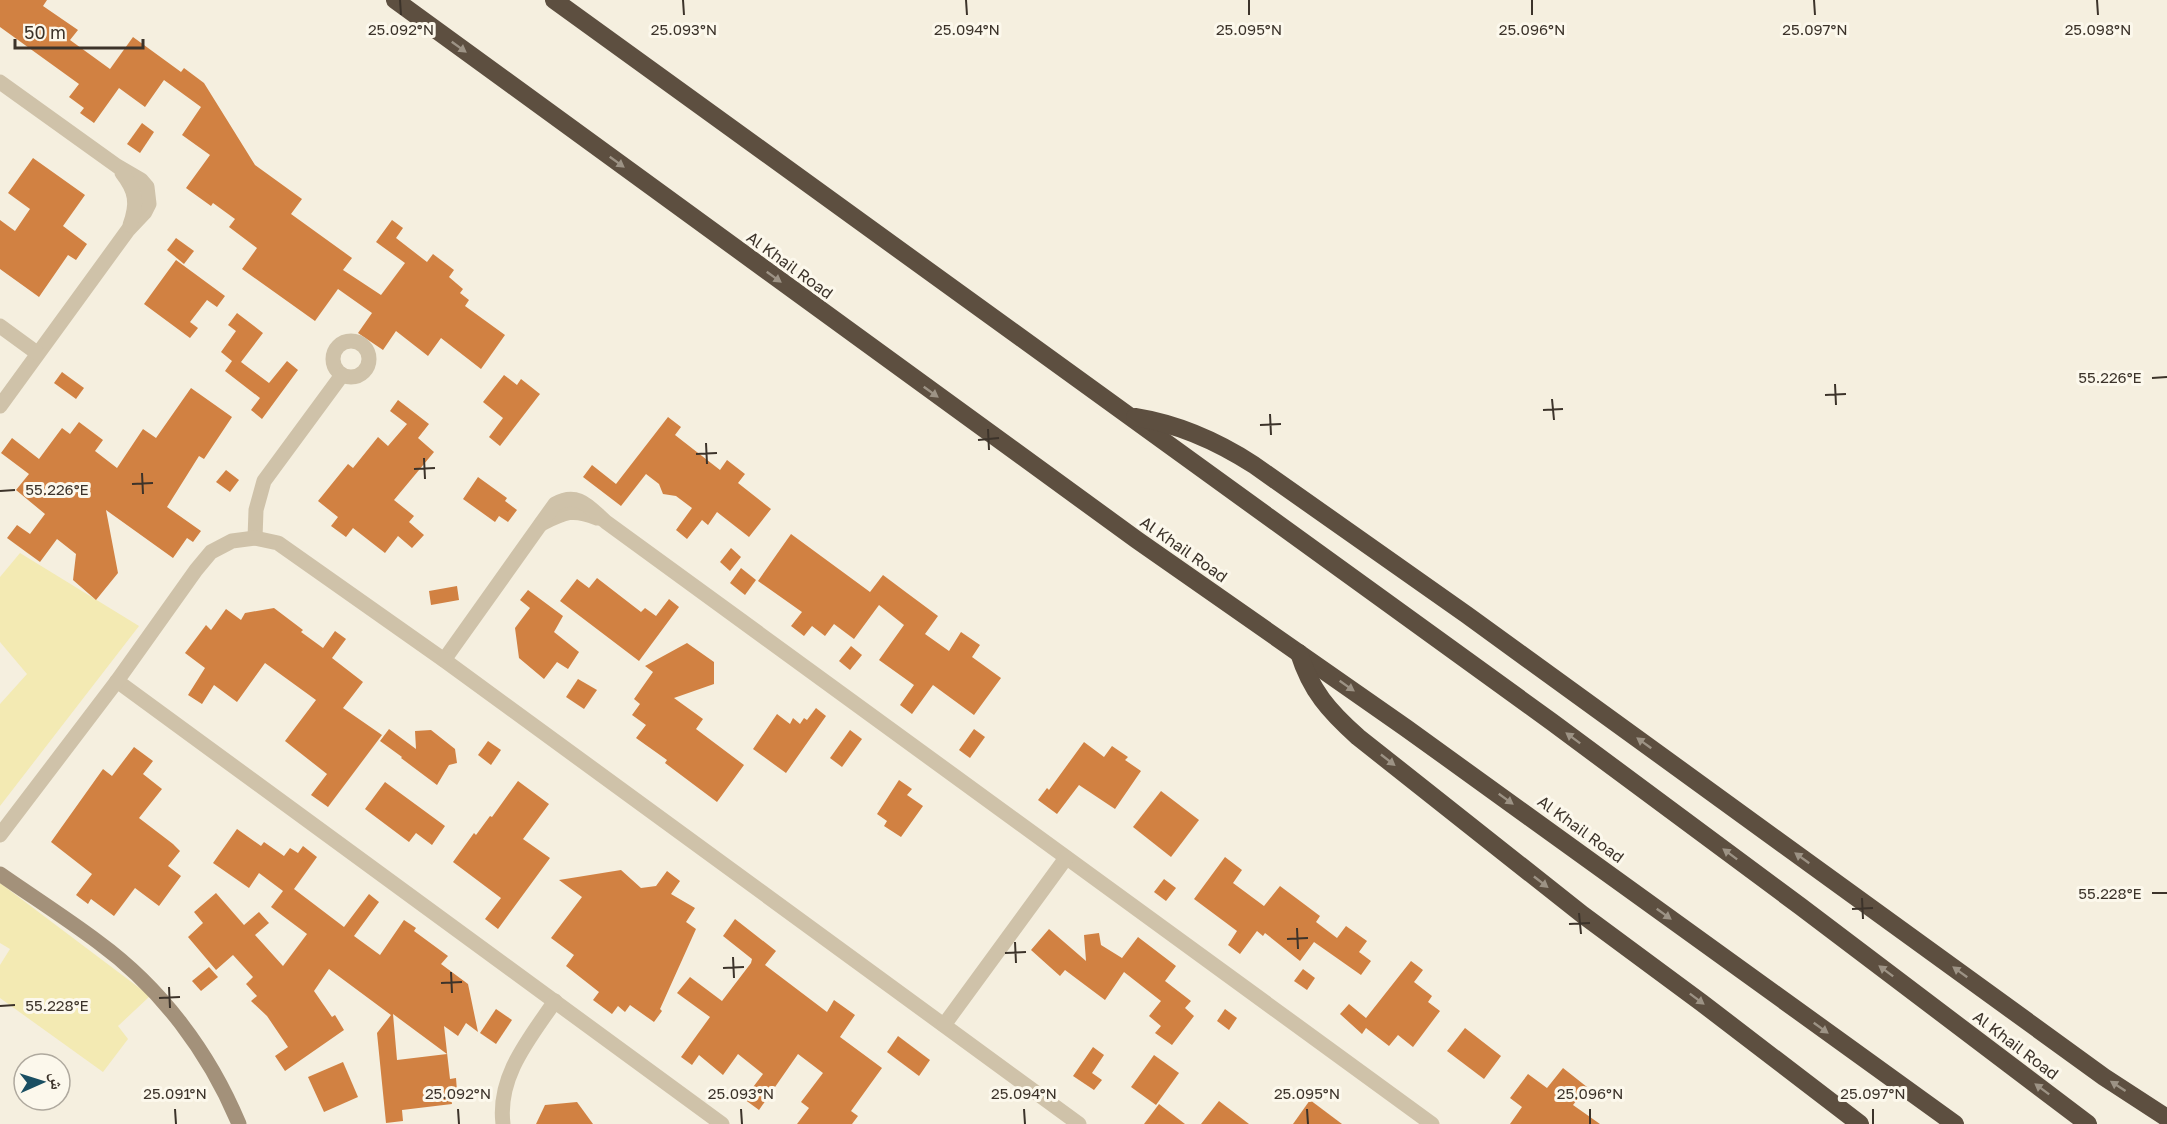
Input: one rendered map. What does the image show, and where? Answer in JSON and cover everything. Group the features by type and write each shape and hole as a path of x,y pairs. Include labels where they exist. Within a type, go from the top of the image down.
{"highway":[{"name":"Al Khail Road","path":"395,0 1002,443 1503,796 1955,1124"},
{"name":"Al Khail Road","path":"554,0 1561,729 2088,1124"},
{"path":"1130,416 1195,433 1235,452 1554,678 2104,1077 2167,1118"},
{"path":"1299,653 1318,696 1358,736 1583,915 1860,1124"}],"street":[{"path":"0,82 117,166 141,180 149,196 145,212 128,230 0,406"},
{"path":"0,326 37,353"},
{"path":"255,538 256,510 264,481 342,375"},
{"path":"444,660 555,504 563,499 573,498 582,501 606,522 1432,1124"},
{"path":"0,835 211,552 232,541 255,538 278,543 444,660 1079,1124"},
{"path":"117,681 722,1124"},
{"path":"944,1025 1066,858"},
{"path":"0,874 100,943 151,988 192,1036 225,1090 239,1124"},
{"path":"503,1124 504,1093 512,1068 555,1001"}],"sand":[{"path":"20,553 139,626 0,806 0,704 27,674 0,642 0,577"},
{"path":"0,883 150,996 118,1026 128,1039 103,1072 0,998 0,965 10,949 0,943"}],"building":[{"path":"0,0 47,0 43,6 78,30 70,40 110,69 133,37 181,72 184,68 204,83 255,165 302,199 291,214 352,258 343,270 381,295 405,263 376,242 392,220 403,228 396,238 427,262 433,254 454,270 449,277 463,289 460,293 469,300 465,306 505,335 481,369 441,338 428,356 396,331 383,350 358,333 372,313 338,289 315,321 242,269 257,248 229,227 235,219 213,203 211,206 186,188 210,155 182,135 201,107 164,80 145,107 119,88 94,123 80,113 84,108 69,97 79,84 0,27"},
{"path":"142,123 154,132 140,153 127,144"},
{"path":"33,158 85,195 63,226 87,244 76,260 68,255 39,297 0,269 0,220 15,231 30,209 8,193"},
{"path":"176,238 194,251 184,264 167,250"},
{"path":"176,260 225,296 217,307 207,300 190,322 198,328 190,338 144,304"},
{"path":"237,313 263,333 241,362 269,383 287,361 298,370 262,419 251,410 260,398 225,371 232,361 221,352 236,331 228,325"},
{"path":"62,372 84,388 76,399 54,383"},
{"path":"504,375 517,385 521,379 540,394 500,446 489,437 503,418 483,402"},
{"path":"191,388 232,417 204,459 199,456 167,507 201,531 193,542 187,538 173,558 106,510 118,573 96,600 73,580 76,554 57,539 40,562 7,538 17,525 30,534 45,514 16,490 29,474 1,453 12,438 39,459 62,428 70,434 79,422 103,440 95,451 117,468 143,429 156,438"},
{"path":"398,400 429,424 418,438 434,452 394,500 414,516 409,522 424,535 412,548 398,536 385,553 353,528 346,537 331,526 338,517 318,501 348,464 353,468 378,437 388,446 407,424 390,411"},
{"path":"668,417 681,427 675,435 720,470 727,460 745,474 738,483 771,509 749,537 717,512 708,525 702,520 687,539 676,530 692,508 676,496 663,494 659,484 646,474 621,506 583,477 592,465 616,484"},
{"path":"226,470 239,480 230,492 216,482"},
{"path":"478,477 507,498 505,501 517,510 508,522 499,516 495,522 463,499"},
{"path":"791,534 870,592 883,575 938,616 925,634 949,651 961,632 980,645 972,657 1001,678 974,715 933,685 912,714 900,705 914,685 879,660 904,625 879,605 854,639 834,624 825,636 812,626 804,636 791,626 802,612 758,581"},
{"path":"731,548 741,557 730,571 720,562"},
{"path":"741,568 756,580 745,595 730,583"},
{"path":"597,578 641,612 645,608 656,616 669,599 679,607 639,661 560,601 577,579 589,588"},
{"path":"457,586 459,600 431,605 429,591"},
{"path":"528,590 563,616 554,632 579,652 568,669 557,662 544,679 519,658 515,628 530,608 520,600"},
{"path":"274,608 323,648 335,631 346,639 332,658 363,682 343,708 382,735 328,807 311,795 327,774 285,741 316,700 265,663 237,702 214,685 202,704 188,695 205,668 185,653 206,625 211,630 226,609 241,620 245,613"},
{"path":"687,643 714,662 714,684 674,698 703,719 696,729 744,765 717,802 665,763 667,760 636,738 646,725 632,715 640,704 634,699 653,672 645,666"},
{"path":"851,646 862,655 850,670 839,661"},
{"path":"578,679 597,690 584,709 566,697"},
{"path":"816,708 826,716 786,773 753,749 777,714 790,724 793,718 800,724 804,718 807,720"},
{"path":"389,729 416,749 415,731 431,730 455,749 457,763 449,765 437,785 380,741"},
{"path":"974,729 985,737 970,758 959,750"},
{"path":"850,730 862,739 842,767 830,758"},
{"path":"488,741 501,750 491,765 478,755"},
{"path":"1084,742 1104,757 1112,746 1128,757 1125,760 1141,771 1115,809 1079,785 1057,814 1038,800 1047,788 1049,790"},
{"path":"134,747 153,761 143,774 162,789 139,818 180,851 168,866 181,876 159,906 135,888 114,916 91,899 88,904 76,895 92,874 51,842 103,769 112,776"},
{"path":"899,780 912,789 907,795 923,806 901,837 884,826 887,821 877,814"},
{"path":"518,781 549,804 523,839 550,858 498,929 485,919 501,898 453,862 474,833 476,835 490,816 492,817"},
{"path":"385,782 445,826 432,845 416,833 409,842 365,809"},
{"path":"1161,791 1199,820 1171,857 1133,827"},
{"path":"237,829 261,846 264,842 284,856 290,848 298,853 303,846 317,857 294,889 344,927 369,894 379,902 354,936 380,955 404,920 416,928 414,931 448,956 441,964 468,984 478,1032 466,1023 458,1036 444,1026 450,1079 456,1078 457,1091 450,1092 452,1104 402,1110 403,1121 386,1123 377,1033 391,1015 329,969 314,991 332,1017 335,1015 344,1030 285,1071 275,1056 288,1047 267,1016 251,1001 257,996 246,984 253,977 233,955 216,970 188,937 203,923 194,912 216,893 244,925 259,912 269,923 255,935 283,966 307,934 271,907 283,891 259,873 249,888 213,863","holes":["393,1014 447,1054 397,1060"]},
{"path":"1225,857 1242,870 1233,883 1264,906 1280,886 1320,916 1316,922 1337,938 1346,926 1367,941 1359,952 1371,961 1361,975 1314,942 1300,961 1265,933 1263,936 1257,931 1240,954 1228,945 1237,931 1194,899"},
{"path":"621,870 641,888 656,886 667,871 680,881 671,894 695,908 686,922 696,929 660,1009 662,1011 654,1022 630,1005 625,1012 618,1006 612,1014 593,1000 599,992 566,966 574,955 551,938 582,897 559,880"},
{"path":"1164,879 1176,888 1166,901 1154,892"},
{"path":"735,919 776,951 765,965 827,1012 834,1000 855,1015 840,1037 882,1068 851,1111 858,1116 852,1124 797,1124 809,1108 801,1102 823,1073 798,1054 759,1110 744,1099 763,1074 738,1054 723,1075 699,1055 692,1065 681,1057 710,1017 677,993 690,977 722,1001 751,963 752,959 723,936"},
{"path":"1049,929 1086,961 1084,935 1099,933 1101,945 1122,958 1138,937 1176,966 1165,981 1191,1001 1185,1008 1194,1016 1172,1045 1155,1033 1161,1026 1149,1016 1161,1001 1124,972 1105,1000 1065,970 1060,976 1031,950"},
{"path":"1411,961 1423,970 1414,982 1432,996 1428,1002 1440,1011 1413,1047 1398,1035 1389,1046 1366,1028 1362,1034 1340,1014 1349,1004 1366,1018"},
{"path":"209,967 218,977 201,991 192,981"},
{"path":"1303,969 1315,978 1307,990 1294,981"},
{"path":"496,1009 512,1020 496,1044 480,1033"},
{"path":"1225,1009 1237,1018 1229,1030 1217,1021"},
{"path":"1465,1028 1501,1056 1484,1079 1447,1051"},
{"path":"898,1036 930,1060 919,1076 887,1052"},
{"path":"1093,1047 1104,1055 1092,1073 1102,1080 1094,1090 1073,1076"},
{"path":"1154,1055 1179,1073 1156,1105 1131,1087"},
{"path":"343,1062 358,1097 324,1112 308,1077"},
{"path":"1563,1068 1587,1087 1573,1105 1600,1124 1510,1124 1522,1107 1510,1098 1528,1074 1547,1088"},
{"path":"1310,1100 1342,1124 1293,1124"},
{"path":"1219,1101 1249,1124 1201,1124"},
{"path":"577,1102 593,1124 536,1124 545,1105"},
{"path":"1159,1104 1185,1124 1144,1124"}]}
